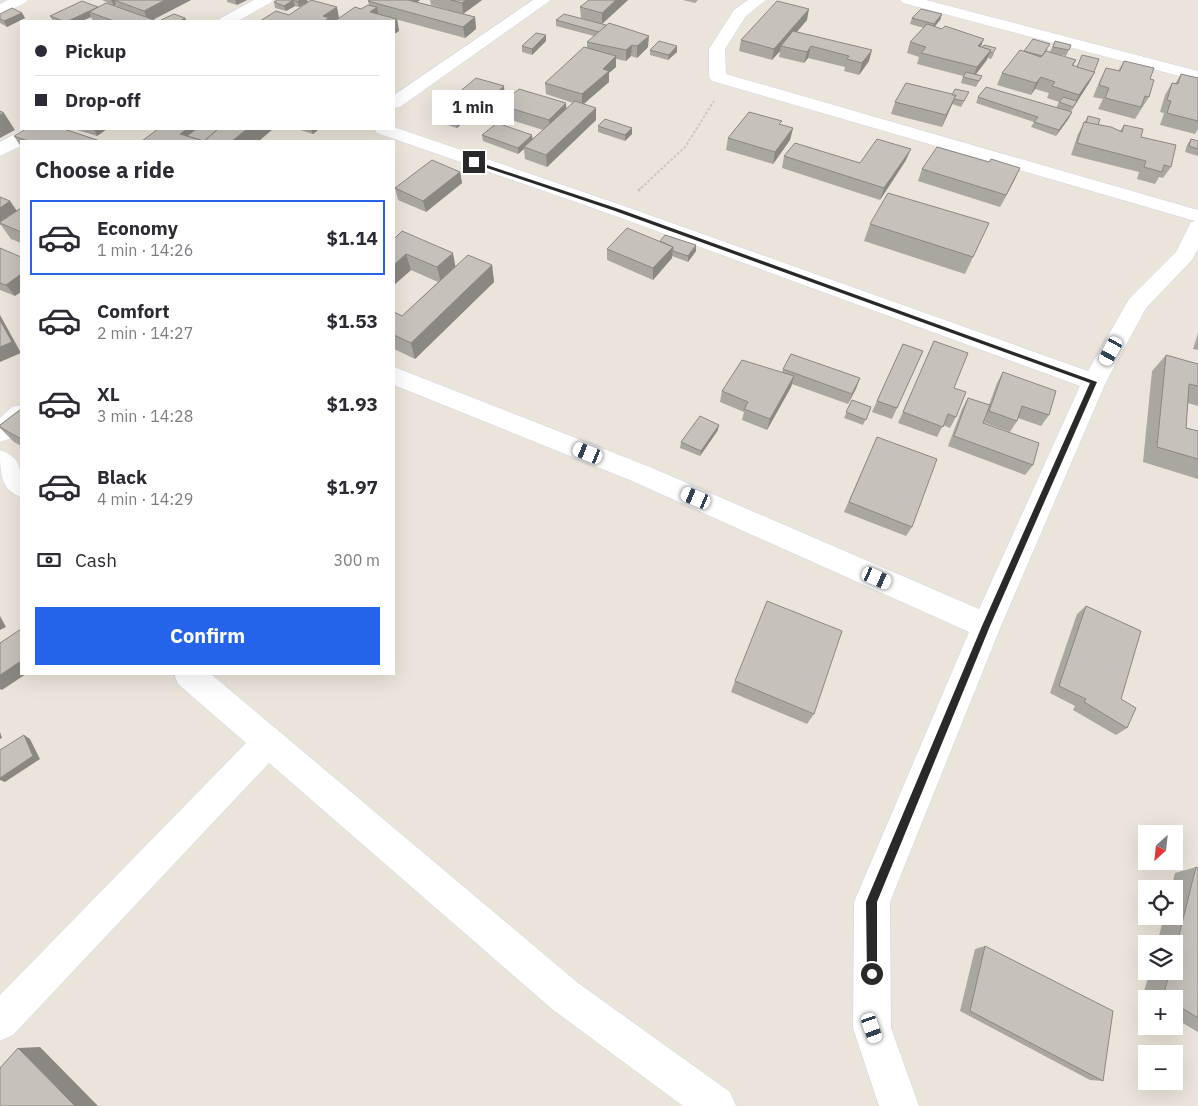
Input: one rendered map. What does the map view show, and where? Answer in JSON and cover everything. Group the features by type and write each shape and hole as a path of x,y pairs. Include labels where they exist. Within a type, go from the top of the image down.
{"street":[{"path":"0,10 20,0"},
{"path":"229,20 265,0"},
{"path":"395,102 543,0"},
{"path":"758,0 740,13 717,49 718,77 1198,216"},
{"path":"908,0 1198,76"},
{"path":"0,150 35,130"},
{"path":"385,130 617,210 1094,382"},
{"path":"899,1106 872,1028 872,902 986,626 1094,382 1137,304 1192,257 1198,227"},
{"path":"395,376 641,474 986,626"},
{"path":"0,432 20,415"},
{"path":"0,460 20,486"},
{"path":"190,675 565,996 716,1106"},
{"path":"0,1022 268,742"}],"path":[{"path":"617,210 685,147 715,100 718,77"}],"building":[{"path":"114,0 165,0 144,11"},
{"path":"277,0 293,0 284,6 274,2"},
{"path":"311,0 337,7 323,16 329,18 326,20 262,20 276,11 289,15"},
{"path":"408,0 475,17 463,27 368,1"},
{"path":"451,0 466,0 462,3"},
{"path":"589,0 616,0 602,13 580,7"},
{"path":"82,1 98,7 70,20 60,20 50,16"},
{"path":"777,1 809,9 774,49 741,40"},
{"path":"106,3 154,20 111,20 89,12"},
{"path":"368,5 377,7 370,12 397,19 336,20 355,7 361,9"},
{"path":"12,8 22,13 4,21 0,19 0,14"},
{"path":"921,9 942,14 934,24 912,18"},
{"path":"174,14 185,18 182,20 161,20"},
{"path":"564,14 606,25 599,32 556,20"},
{"path":"609,23 649,36 637,46 632,45 626,50 587,42"},
{"path":"927,24 942,29 945,26 984,39 978,46 991,50 977,67 921,53 926,47 910,42"},
{"path":"793,31 872,50 862,63 847,59 849,56 811,46 807,52 781,46"},
{"path":"536,33 546,35 532,49 522,46"},
{"path":"1033,39 1050,44 1042,56 1024,51"},
{"path":"659,41 677,46 669,55 650,50"},
{"path":"1055,41 1071,45 1069,50 1053,47"},
{"path":"984,45 996,48 993,53 990,52 991,50 982,47"},
{"path":"584,47 616,56 603,69 609,71 582,94 545,83"},
{"path":"1020,50 1041,57 1046,51 1076,60 1072,65 1095,72 1079,95 1052,86 1055,82 1041,77 1036,83 1002,73"},
{"path":"1082,55 1099,59 1094,72 1077,67"},
{"path":"1124,61 1154,68 1150,79 1154,80 1149,97 1145,96 1141,107 1105,98 1109,88 1099,85 1106,68 1120,71"},
{"path":"966,72 982,76 979,81 963,77"},
{"path":"1181,74 1198,78 1198,121 1167,113 1171,101 1167,100 1172,83 1178,84"},
{"path":"476,78 504,86 479,108 451,99"},
{"path":"906,83 956,95 946,115 895,102"},
{"path":"986,87 1072,112 1059,130 1034,122 1038,117 978,97"},
{"path":"519,89 566,103 549,120 500,105"},
{"path":"955,89 969,92 964,101 954,99 956,95 952,95"},
{"path":"1063,97 1077,101 1073,107 1059,102"},
{"path":"575,101 596,108 546,155 524,147"},
{"path":"451,107 467,112 456,122 439,117"},
{"path":"749,112 782,121 779,124 793,128 775,152 728,138"},
{"path":"1088,116 1100,119 1098,125 1086,123"},
{"path":"605,119 632,128 625,135 598,126"},
{"path":"1084,122 1111,127 1122,132 1124,125 1143,129 1141,137 1176,145 1171,167 1164,165 1162,172 1144,167 1146,161 1077,143"},
{"path":"497,123 532,135 518,148 482,135"},
{"path":"24,130 67,130 97,140 25,140 14,136"},
{"path":"157,130 186,130 180,134 201,140 143,140"},
{"path":"195,130 217,130 205,140 187,136"},
{"path":"217,130 246,130 233,140 205,140"},
{"path":"877,139 911,149 884,188 784,156 795,143 860,163"},
{"path":"1191,139 1198,141 1198,149 1189,146"},
{"path":"937,147 989,162 991,159 1020,168 1006,195 922,169"},
{"path":"432,160 460,172 423,201 395,188"},
{"path":"888,193 989,223 973,257 870,224"},
{"path":"0,197 10,201 0,208"},
{"path":"20,209 20,232 0,222"},
{"path":"627,228 673,247 653,268 607,249"},
{"path":"402,231 453,253 437,267 406,254 395,264 395,238"},
{"path":"665,235 696,245 688,256 673,251 673,247 660,241"},
{"path":"0,248 20,257 20,275 6,285 0,283"},
{"path":"468,255 492,265 411,343 395,335 395,312 402,316"},
{"path":"0,320 12,342 0,347"},
{"path":"934,341 968,353 954,388 966,392 956,417 948,414 943,427 903,412"},
{"path":"903,344 923,351 897,408 877,401"},
{"path":"791,354 860,378 852,394 783,369"},
{"path":"1166,355 1198,364 1198,386 1189,384 1186,428 1198,431 1198,459 1157,447"},
{"path":"742,360 794,376 770,419 744,409 748,402 722,391"},
{"path":"1003,372 1056,391 1049,415 1022,406 1017,421 989,411"},
{"path":"968,398 990,405 983,423 1039,443 1033,465 954,436"},
{"path":"852,400 871,407 866,420 846,412"},
{"path":"20,410 20,438 0,427 0,425"},
{"path":"700,416 719,425 701,451 681,442"},
{"path":"877,437 937,459 912,527 849,502"},
{"path":"767,601 842,631 814,714 735,681"},
{"path":"1086,606 1141,631 1121,699 1136,708 1127,728 1084,702 1086,699 1059,686"},
{"path":"20,630 20,662 0,675 0,643"},
{"path":"24,735 33,756 0,778 0,750"},
{"path":"1196,867 1198,868 1198,1018 1183,1009 1183,990 1165,990 1168,980 1183,980 1183,935 1179,935"},
{"path":"985,946 1113,1011 1103,1081 970,1011"},
{"path":"18,1048 75,1106 0,1106 0,1068"}],"route":[{"path":"474,162 617,210 1094,382 986,626 872,902 872,974"}]}
